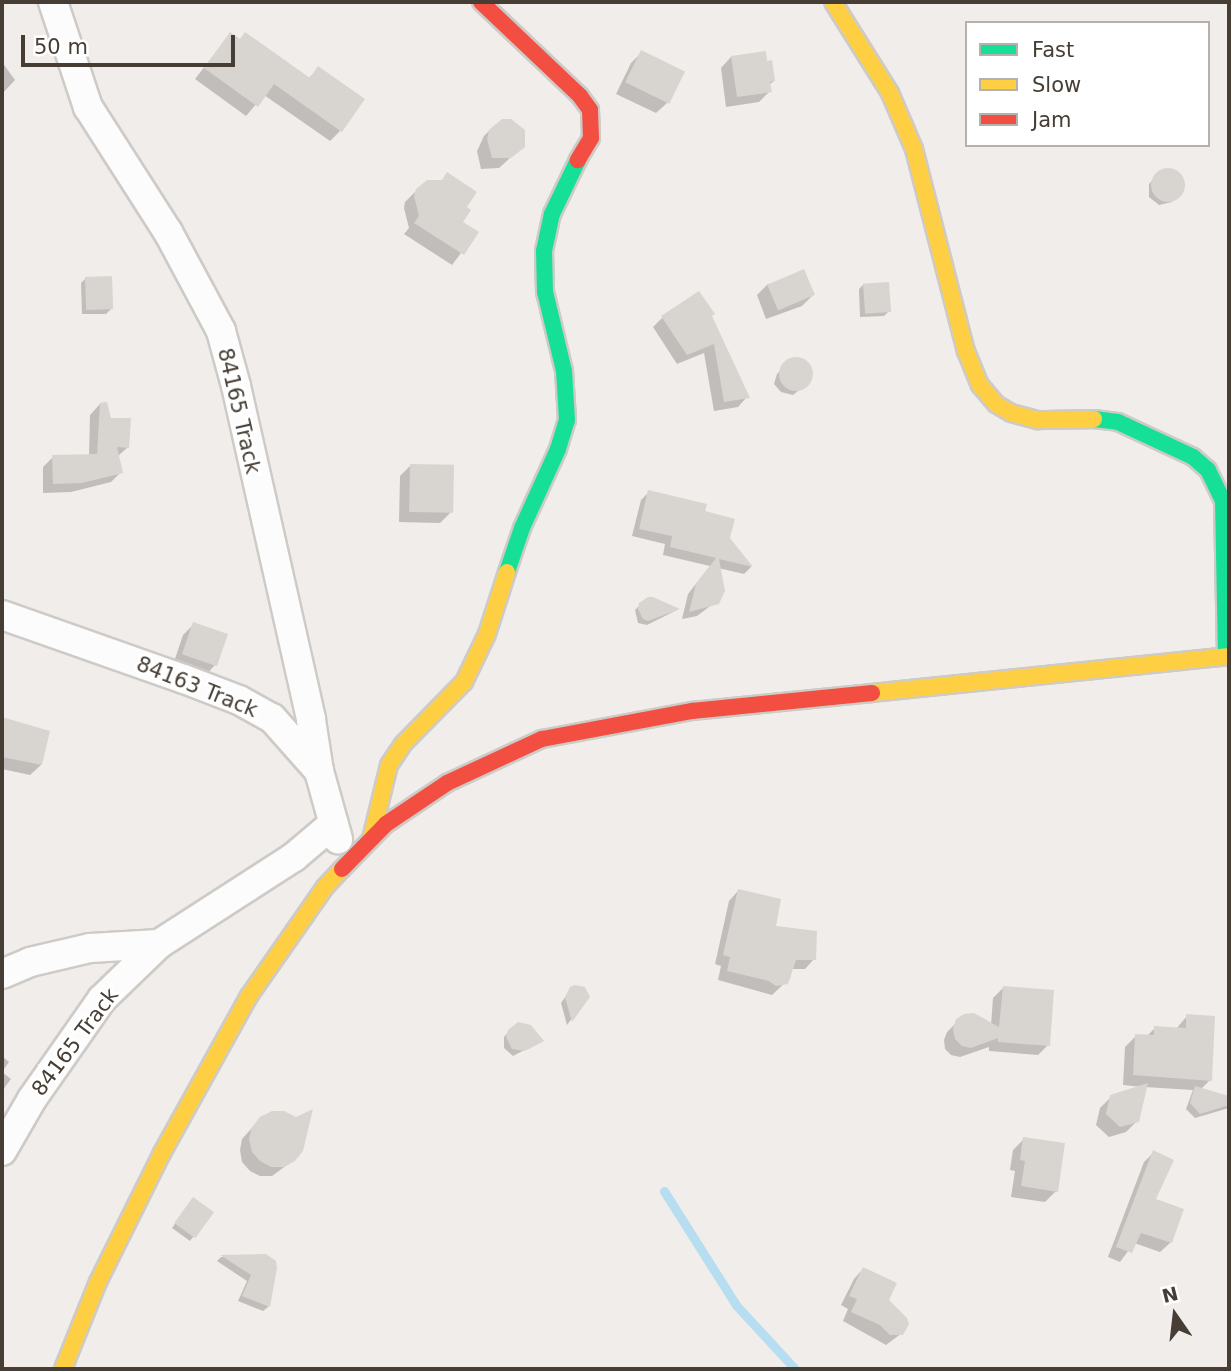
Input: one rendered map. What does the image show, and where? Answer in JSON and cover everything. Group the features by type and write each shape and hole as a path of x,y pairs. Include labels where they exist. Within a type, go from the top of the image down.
{"street":[{"name":"84165 Track","path":"53,2 88,107 168,232 221,331 236,386 309,708 319,771"},
{"path":"371,839 388,765 403,744 432,719 464,682 487,634 522,527 558,449 567,420 564,371 545,292 544,251 552,214 567,177 591,138 590,110 580,96 481,2"},
{"path":"63,1369 98,1282 162,1153 243,1008 325,887 386,824 447,783 542,739 692,711 1228,656 1223,501 1213,479 1194,457 1143,432 1106,421 1038,419 1011,413 996,404 980,385 966,351 914,149 890,93 833,2"},
{"name":"84163 Track","path":"2,615 239,700 272,718 319,771 346,865"},
{"name":"84165 Track","path":"2,1151 32,1099 102,999 159,944 294,857 334,823"},
{"path":"2,974 30,962 90,948 159,944"}],"building":[{"path":"230,32 240,39 245,32 310,78 318,66 365,99 342,132 274,84 258,107 204,68"},
{"path":"641,50 685,71 669,104 625,82"},
{"path":"766,51 767,61 772,60 775,81 770,82 772,92 737,97 731,56"},
{"path":"502,119 511,119 525,130 525,147 511,158 492,158 487,139 489,130"},
{"path":"1168,168 1180,173 1185,185 1180,197 1168,202 1156,197 1151,185 1156,173"},
{"path":"447,172 477,192 467,207 471,210 463,222 479,232 464,255 414,223 419,216 414,196 416,189 427,180 442,180"},
{"path":"804,269 815,295 778,310 767,285"},
{"path":"112,276 113,309 86,310 85,277"},
{"path":"889,282 891,312 865,314 863,284"},
{"path":"699,291 715,314 712,316 750,398 724,402 714,344 687,355 661,316"},
{"path":"796,357 808,362 813,374 808,386 796,391 784,386 779,374 784,362"},
{"path":"107,402 111,418 131,418 129,448 117,447 123,473 82,483 53,484 52,455 97,454 100,403"},
{"path":"410,464 454,465 453,513 409,512"},
{"path":"648,490 707,504 705,511 735,519 730,538 753,567 719,559 725,591 719,604 689,612 696,584 716,558 670,547 672,536 639,529"},
{"path":"648,597 680,609 648,621 643,619 638,609 639,603"},
{"path":"193,622 228,634 217,666 182,654"},
{"path":"2,717 50,731 42,765 2,757"},
{"path":"738,889 781,899 776,926 817,931 816,960 796,960 788,984 776,986 769,981 727,971 730,957 723,955"},
{"path":"1003,986 1054,990 1050,1046 998,1042 998,1038 971,1048 962,1046 955,1039 953,1029 956,1019 964,1014 974,1013 999,1027"},
{"path":"570,987 585,987 590,997 572,1022 565,997"},
{"path":"1186,1014 1215,1016 1212,1081 1133,1075 1135,1034 1154,1035 1154,1026 1186,1028"},
{"path":"518,1022 531,1025 544,1041 525,1051 512,1049 506,1037 508,1030"},
{"path":"1148,1083 1139,1122 1120,1127 1106,1114 1110,1095"},
{"path":"1195,1086 1229,1096 1229,1105 1200,1114 1190,1103"},
{"path":"313,1109 303,1151 295,1161 284,1167 271,1167 260,1161 252,1152 249,1139 252,1127 260,1117 272,1111 284,1111 296,1117"},
{"path":"1023,1137 1065,1143 1058,1192 1021,1186 1025,1161 1020,1160"},
{"path":"1153,1150 1174,1160 1156,1199 1184,1209 1172,1243 1141,1233 1132,1253 1116,1247"},
{"path":"193,1197 214,1212 195,1238 174,1223"},
{"path":"266,1254 276,1261 277,1268 270,1307 242,1296 251,1275 220,1255"},
{"path":"863,1267 897,1283 889,1300 907,1318 909,1324 903,1335 890,1335 880,1325 851,1312 857,1299 849,1296"}],"waterway":[{"path":"664,1191 736,1305 795,1369"}],"traffic: fast":[{"path":"507,572 522,528 558,449 567,420 564,371 545,292 544,251 552,214 578,160"},
{"path":"1094,419 1118,422 1193,457 1208,470 1223,501 1226,656"}],"traffic: slow":[{"path":"833,2 890,93 914,149 966,351 980,385 996,404 1011,413 1038,420 1094,419"},
{"path":"371,839 389,765 403,744 464,682 487,634 507,572"},
{"path":"872,693 1229,656"},
{"path":"63,1369 98,1282 162,1153 249,996 325,887 342,869"}],"traffic: jam":[{"path":"481,2 580,96 590,110 591,138 578,160"},
{"path":"342,869 386,824 447,783 542,739 692,711 872,693"}]}
